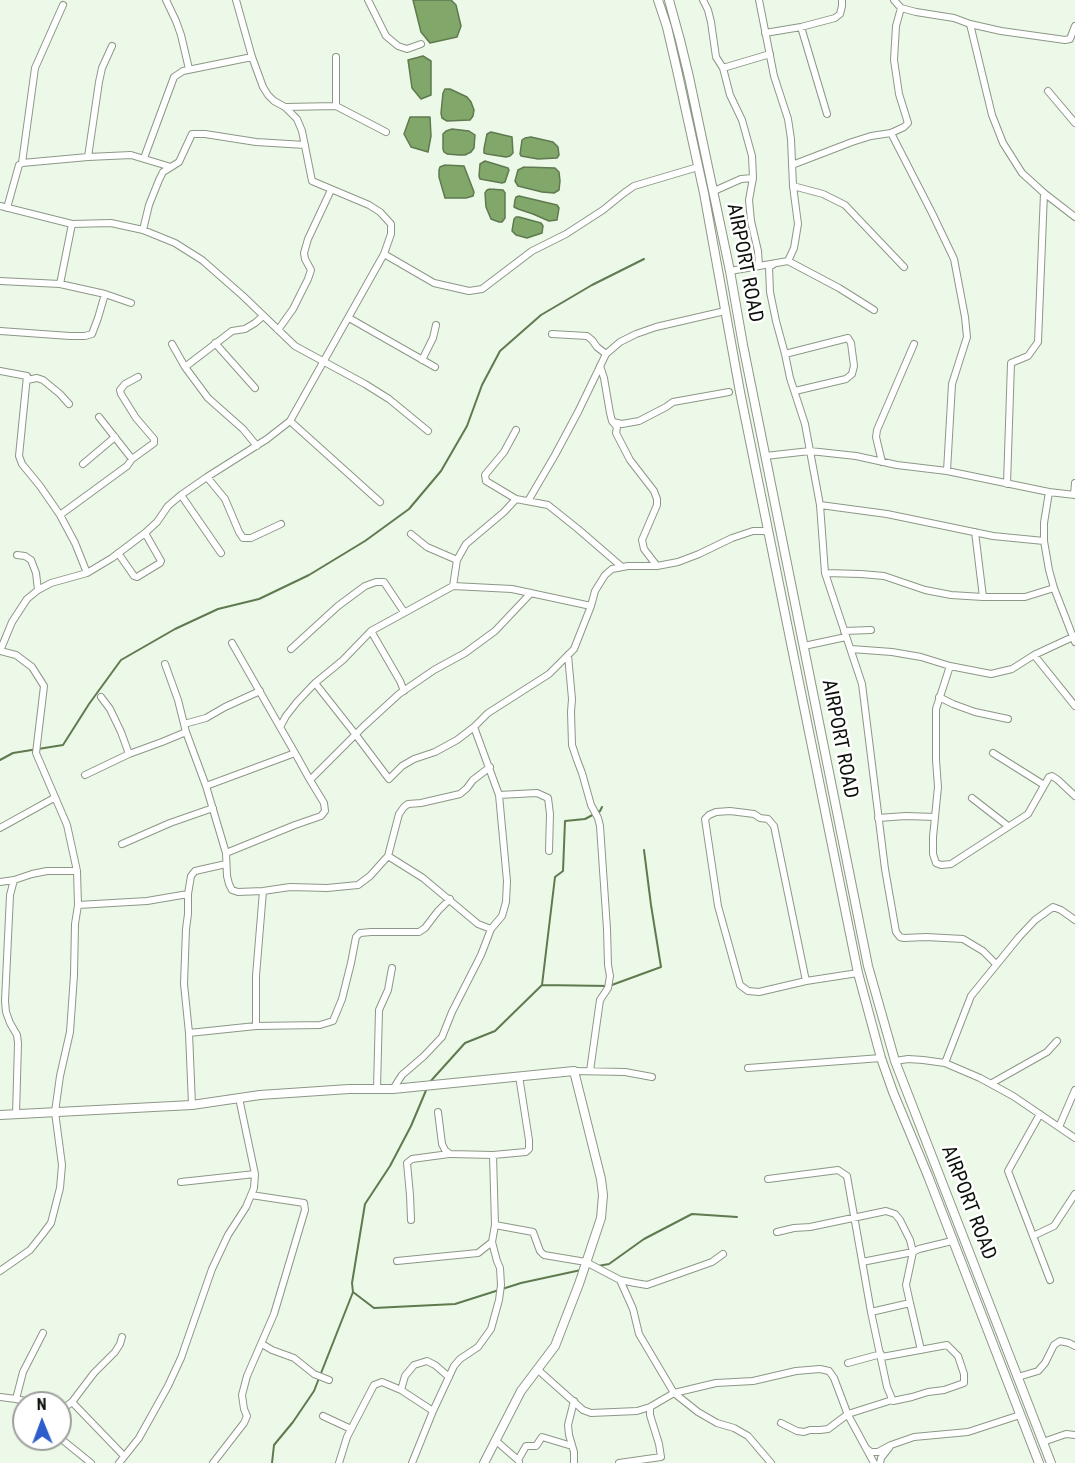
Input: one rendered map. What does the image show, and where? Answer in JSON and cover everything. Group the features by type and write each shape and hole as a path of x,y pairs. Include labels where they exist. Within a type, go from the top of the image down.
{"main road":[{"name":"AIRPORT ROAD","path":"658,0 669,38 698,167 736,368 858,973 892,1092 928,1176 1039,1463"},
{"name":"AIRPORT ROAD","path":"669,0 683,49 714,191 868,966 895,1061 1051,1463"},
{"path":"690,129 699,127"},
{"path":"736,368 747,366"},
{"path":"820,786 831,784"},
{"path":"0,1115 192,1105 298,1092 393,1089 574,1071 603,1195 601,1218 555,1346 522,1391 484,1463"},
{"path":"928,1176 938,1172"}],"street":[{"path":"166,0 181,35 189,69"},
{"path":"0,1271 30,1250 51,1223 60,1188 62,1165 55,1112 70,1032 78,904 77,871 67,825 36,753 44,686 32,667 16,655 0,651 12,622 27,599 38,590 51,583 87,573 118,553 157,522 168,506 181,495 257,446 290,421 384,254 391,234 391,224 386,217 369,205 312,181 302,131 297,119 285,107 274,101 263,87 236,0"},
{"path":"368,0 386,36 398,46 407,49 421,44"},
{"path":"703,0 711,22 716,57 723,68 730,95 742,120 752,156 753,178 749,200 759,266"},
{"path":"759,0 774,76 788,118 791,139 793,186 798,224 794,248 788,261"},
{"path":"765,33 835,18 840,14 842,0"},
{"path":"894,0 901,8 954,18 1001,31 1065,40 1070,39 1075,26"},
{"path":"63,5 35,68 22,163 19,165 4,207 72,224 111,223 143,230 175,243 202,260 295,346 389,399 428,431"},
{"path":"792,165 852,142 891,133 908,123 899,94 894,60 896,26 901,8"},
{"path":"970,24 992,115 1004,143 1022,173 1075,218"},
{"path":"801,27 827,114"},
{"path":"88,157 102,68 112,46"},
{"path":"723,68 770,54"},
{"path":"144,158 174,77 178,73 252,57"},
{"path":"336,57 336,106"},
{"path":"1048,91 1075,123"},
{"path":"285,107 336,106 386,132"},
{"path":"891,133 954,259 965,317 967,337 952,384 947,471"},
{"path":"143,230 155,188 164,172 179,162 192,134 305,145"},
{"path":"22,163 131,154 171,167"},
{"path":"384,254 434,284 469,291 482,288 532,251 566,234 634,186 698,167"},
{"path":"714,191 741,179 753,178"},
{"path":"793,186 823,194 845,205 904,267"},
{"path":"278,330 293,309 308,279 310,270 304,253 308,239 331,190"},
{"path":"1007,484 1011,363 1028,356 1038,342 1044,193"},
{"path":"60,284 72,224"},
{"path":"730,271 788,261 874,309"},
{"path":"774,264 769,267 770,292 805,424 820,505 825,573 862,684 878,818 896,933 904,938 963,939 984,951 996,964"},
{"path":"0,281 60,284 105,294 130,303"},
{"path":"0,331 70,336 92,334 105,294"},
{"path":"528,501 578,412 606,354 620,342 636,334 725,311"},
{"path":"184,367 232,331 245,329 263,315"},
{"path":"349,318 435,367"},
{"path":"422,360 433,339 436,325"},
{"path":"552,334 587,336 606,354"},
{"path":"785,354 848,338 852,343 854,366 852,374 846,379 795,391"},
{"path":"215,343 255,388"},
{"path":"172,344 184,367 208,398 243,429 257,446"},
{"path":"882,462 876,437 877,430 914,344"},
{"path":"600,365 612,422 617,428 616,433 630,460 654,491 657,499 657,505 642,540 644,549 657,566"},
{"path":"0,371 27,376 19,456 21,464 60,515 87,573"},
{"path":"60,515 127,466 154,441 121,394 120,390 125,384 138,377"},
{"path":"27,380 37,378 43,380 69,404"},
{"path":"612,422 622,424 639,421 673,402 729,392"},
{"path":"99,417 132,459"},
{"path":"290,421 380,502"},
{"path":"516,430 504,452 485,475 486,481 516,500 548,506 622,567"},
{"path":"83,464 115,437"},
{"path":"765,456 810,451 856,456 1074,495 1075,483"},
{"path":"207,477 225,500 243,538 251,538 281,524"},
{"path":"851,649 921,657 950,666 991,674 1012,669 1034,655 1074,638 1053,588 1044,541 1048,492"},
{"path":"181,495 221,553"},
{"path":"453,586 457,560 466,544 516,500"},
{"path":"820,505 887,514 993,536 1044,541"},
{"path":"315,683 389,779 402,766 414,759 435,752 457,740 488,713 549,674 574,649 595,591 604,575 612,569 678,562 753,531 769,533"},
{"path":"975,532 983,597"},
{"path":"118,553 137,577 160,563 145,533"},
{"path":"411,534 427,547 457,560"},
{"path":"17,555 31,560 36,573 38,590"},
{"path":"825,573 884,576 925,590 951,595 1025,597 1053,588"},
{"path":"291,649 338,606 365,586 376,582 384,582 404,612"},
{"path":"280,727 286,716 315,683 343,660 371,631 453,586 512,589 591,606"},
{"path":"310,780 404,690 465,653 495,631 531,593"},
{"path":"804,646 845,634 871,630"},
{"path":"371,631 404,690"},
{"path":"226,853 321,816 326,811 324,803 232,644"},
{"path":"568,655 572,699 572,746 591,806 600,826 610,976 608,988 600,1000 590,1071"},
{"path":"1034,655 1075,706"},
{"path":"165,664 213,808 226,853 227,876 232,890 237,892 290,887 327,888 358,885 370,876 388,856 399,814 404,807 408,804 460,794 490,767"},
{"path":"950,666 939,697 936,717 938,788 933,854 936,863 951,864 1028,814 1049,777 1052,776 1075,796"},
{"path":"184,724 206,718 225,706 260,691"},
{"path":"100,697 110,709 129,754"},
{"path":"939,697 975,712 1008,719"},
{"path":"393,1089 402,1076 442,1037 491,929 502,916 506,902 507,881 500,795 474,727"},
{"path":"85,775 129,754 186,732"},
{"path":"206,786 295,753"},
{"path":"993,753 1044,785"},
{"path":"500,795 537,793 548,798 549,850"},
{"path":"0,828 54,798"},
{"path":"972,798 1008,826"},
{"path":"122,844 170,823 213,808"},
{"path":"806,981 774,826 768,819 754,814 729,811 709,815 705,819 718,906 740,985 748,991 759,992 806,981 858,973"},
{"path":"878,818 935,817"},
{"path":"388,856 423,878 478,924 491,929"},
{"path":"192,1105 184,984 188,894 191,876 195,871 226,864"},
{"path":"0,882 47,871 77,871"},
{"path":"14,880 10,895 3,974 6,1012 18,1042 16,1115"},
{"path":"256,1026 256,976 263,891"},
{"path":"78,904 147,901 188,894"},
{"path":"189,1033 256,1026 320,1024 333,1021 342,999 356,937 360,933 371,932 419,932 450,899"},
{"path":"945,1063 970,996 1035,920 1053,907 1075,920"},
{"path":"377,1089 379,1010 388,990 392,968"},
{"path":"992,1083 1047,1052 1057,1041"},
{"path":"748,1068 881,1058"},
{"path":"895,1061 923,1059 945,1063 992,1083 1075,1138"},
{"path":"574,1071 625,1072 652,1077"},
{"path":"411,1220 407,1163 411,1159 450,1154 493,1155 526,1152 529,1149 519,1076"},
{"path":"1059,1127 1075,1090"},
{"path":"119,1463 139,1438 168,1386 181,1359 212,1269 228,1235 246,1207 256,1182 238,1098"},
{"path":"438,1112 442,1144 444,1150 450,1154"},
{"path":"1040,1114 1008,1171 1050,1281"},
{"path":"412,1463 454,1366 478,1347 491,1329 501,1285 500,1269 492,1242 495,1225 493,1155"},
{"path":"768,1179 838,1170 847,1176 871,1312 881,1356 887,1387 893,1401 944,1390 964,1383 964,1374 958,1356 947,1345 881,1356 848,1363"},
{"path":"181,1182 255,1173"},
{"path":"1033,1236 1054,1226 1075,1194"},
{"path":"213,1463 244,1424 247,1416 242,1395 247,1376 274,1314 305,1206 304,1203 251,1195"},
{"path":"777,1232 886,1211 895,1214 910,1240 913,1252 906,1285 921,1350"},
{"path":"495,1225 533,1232 540,1251 544,1255 586,1262 620,1280 647,1285 712,1262 723,1254"},
{"path":"862,1263 952,1241"},
{"path":"397,1261 478,1253 492,1242"},
{"path":"620,1280 633,1309 639,1334 675,1393 717,1423 735,1428 748,1436 771,1463"},
{"path":"871,1312 910,1303"},
{"path":"18,1391 23,1372 43,1333"},
{"path":"122,1337 115,1352 94,1373 72,1402 124,1456"},
{"path":"1018,1377 1038,1371 1046,1363 1054,1345 1060,1341 1075,1346"},
{"path":"262,1344 294,1358 314,1374 328,1380"},
{"path":"401,1390 405,1376 414,1365 427,1361 449,1377"},
{"path":"537,1369 583,1410 591,1413 637,1411 650,1407 675,1393 716,1383 753,1381 796,1371 820,1369 829,1371 848,1414 874,1463"},
{"path":"339,1463 347,1437 374,1385 382,1382 401,1390 434,1411"},
{"path":"782,1423 798,1431 828,1429 848,1414 889,1401 892,1399 891,1396"},
{"path":"574,1401 568,1425 574,1463"},
{"path":"619,1463 661,1457 650,1407"},
{"path":"865,1448 871,1452 878,1452 891,1445 921,1436 968,1432 1020,1415"},
{"path":"323,1416 351,1429"},
{"path":"1043,1442 1066,1434 1075,1435"},
{"path":"495,1440 519,1462 526,1446 536,1446 542,1437 572,1446"},
{"path":"880,1463 891,1445"},
{"path":"72,1448 91,1463"}],"shaded area":[{"path":"413,0 451,0 456,5 461,26 457,37 430,43 421,32"},
{"path":"423,56 431,61 431,95 421,99 412,88 408,60"},
{"path":"445,89 467,97 474,110 470,120 447,121 442,118"},
{"path":"410,117 430,117 431,136 428,152 411,147 404,134"},
{"path":"452,129 469,131 475,135 474,148 471,152 459,155 444,152 443,134"},
{"path":"491,132 512,137 513,153 510,156 484,153 487,134"},
{"path":"531,137 553,142 558,147 557,158 538,159 521,156 522,140"},
{"path":"485,161 508,168 505,182 480,179 480,164"},
{"path":"445,165 464,166 474,192 473,196 445,198 439,170"},
{"path":"524,167 555,168 559,172 559,190 554,193 542,192 518,186 515,181 518,170"},
{"path":"490,189 503,190 505,193 505,218 502,222 491,219 486,207 485,193"},
{"path":"516,197 557,205 559,208 557,220 549,221 514,207"},
{"path":"516,217 541,223 542,233 527,238 516,235 512,231"}],"waterway":[{"path":"0,760 13,753 63,745 121,660 175,629 218,609 259,599 309,575 365,541 409,509 441,471 467,426 482,385 500,351 541,315 592,285 644,259"},
{"path":"542,985 555,877 563,871 565,821 585,819 600,811 602,807"},
{"path":"429,1083 465,1043 495,1031 542,985 609,986 661,967 644,850"},
{"path":"353,1292 352,1283 365,1204 390,1166 411,1126 427,1088"},
{"path":"598,1266 609,1264 644,1239 692,1214 737,1217"},
{"path":"272,1463 274,1445 314,1391 353,1292 374,1308 455,1304 521,1283 581,1270"}]}
